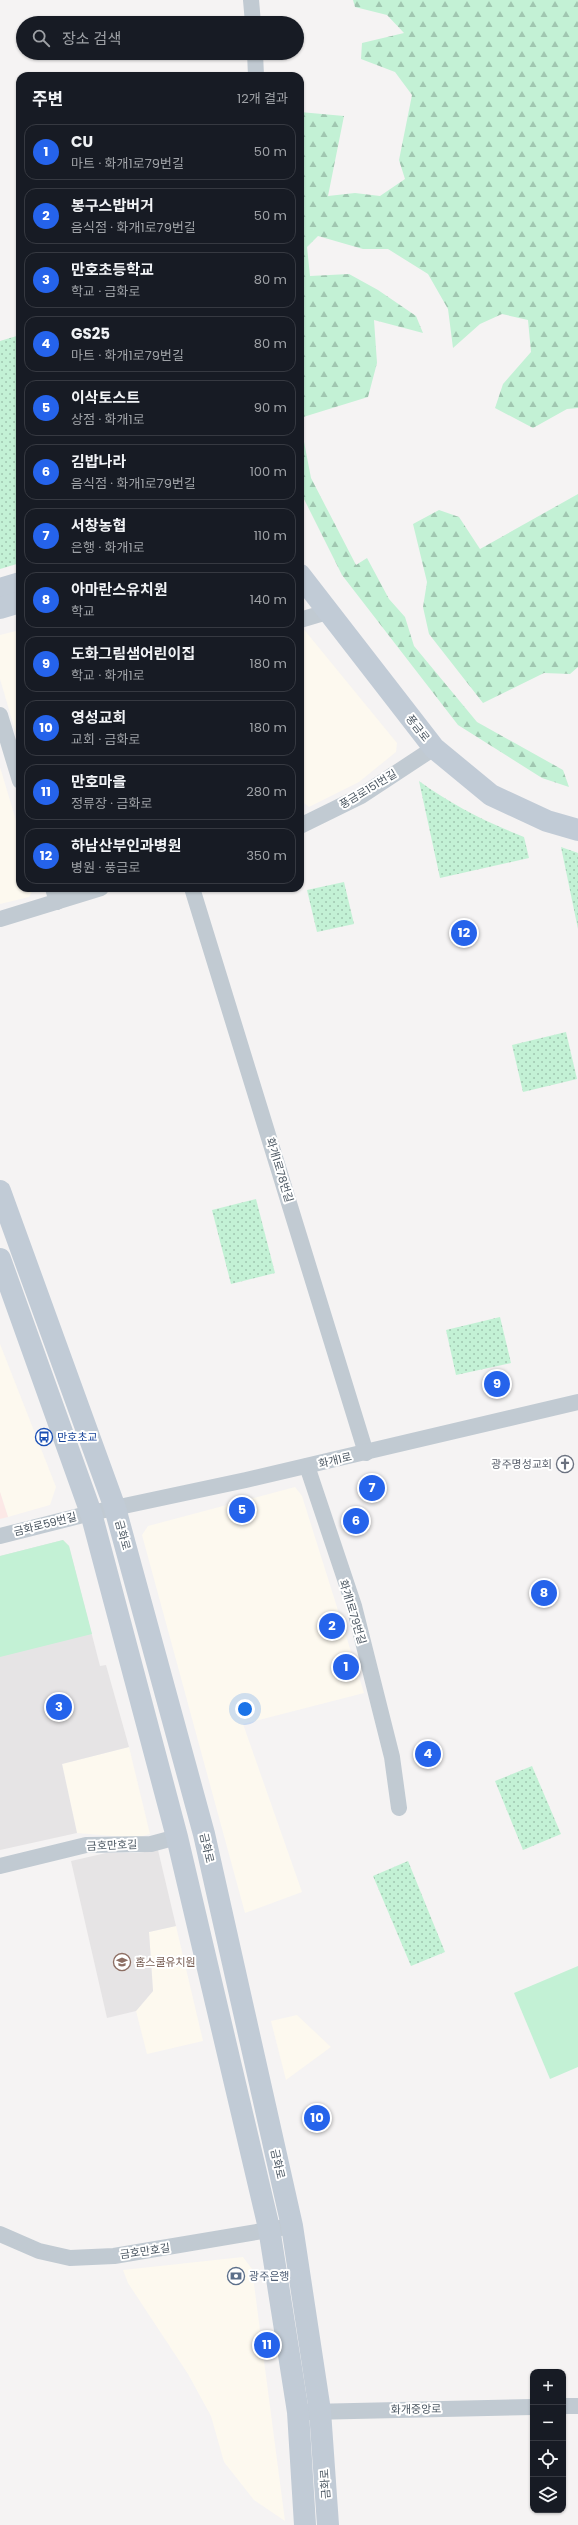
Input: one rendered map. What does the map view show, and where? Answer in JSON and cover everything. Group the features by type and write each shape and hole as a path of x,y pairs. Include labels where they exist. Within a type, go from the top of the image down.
{"main road":[{"name":"풍금로","path":"304,580 434,748 491,795 547,821 578,830"},
{"path":"0,588 16,583"},
{"path":"0,608 16,603"},
{"name":"금화로","path":"0,1191 115,1508 204,1834 292,2226 320,2411 328,2525"},
{"name":"금화로","path":"0,1259 91,1513 177,1838 269,2228 298,2412 305,2525"}],"street":[{"path":"251,0 252,16"},
{"path":"255,60 256,72"},
{"path":"304,619 327,612"},
{"path":"0,715 16,768"},
{"name":"풍금로151번길","path":"304,824 361,796 434,748"},
{"path":"0,919 55,895 75,892"},
{"name":"화개1로78번길","path":"193,892 366,1453"},
{"name":"화개1로","path":"91,1513 366,1453 578,1402"},
{"name":"화개1로79번길","path":"306,1466 354,1606 392,1757 399,1808"},
{"name":"금화로59번길","path":"0,1536 91,1513"},
{"name":"금호만호길","path":"0,1866 86,1845 151,1844 177,1838"},
{"name":"금호만호길","path":"0,2234 39,2251 70,2258 114,2256 161,2249 269,2228 292,2226"},
{"path":"566,2406 578,2406"},
{"name":"화개중앙로","path":"298,2412 530,2407"}],"shaded area":[{"path":"304,629 397,743 396,752 359,782 309,807 304,803"},
{"path":"16,631 16,733 0,679 0,635"},
{"path":"0,767 16,821 16,892 32,892 29,897 0,904"},
{"path":"0,1344 56,1487 50,1505 8,1517 0,1492"},
{"path":"295,1487 302,1496 364,1693 243,1724 302,1892 245,1913 142,1535 148,1526"},
{"path":"0,1492 8,1517 0,1519"},
{"path":"63,1540 69,1546 100,1666 106,1665 129,1747 62,1764 77,1833 0,1850 0,1556"},
{"path":"129,1747 150,1834 136,1838 77,1833 62,1764"},
{"name":"홉스쿨유치원","path":"158,1850 176,1926 149,1932 153,1991 136,2011 107,2018 71,1861 106,1853 138,1853"},
{"path":"176,1926 203,2041 147,2054 136,2011 153,1991 149,1932"},
{"path":"297,2015 331,2047 286,2080 271,2021"},
{"path":"243,2257 252,2269 285,2521 254,2500 224,2462 211,2416 188,2374 128,2283 123,2270"}],"green space":[{"path":"353,0 578,0 578,408 567,409 533,428 495,408 503,384 531,352 528,320 502,314 480,324 453,348 448,309 428,274 388,249 363,249 318,236 307,247 310,276 349,274 378,290 416,316 423,333 374,320 377,363 368,397 304,417 304,112 344,116 328,196 355,193 380,196 405,179 399,160 412,95 395,72 361,59 362,43 404,33 387,15 355,7"},
{"path":"16,336 16,564 0,569 0,341"},
{"path":"304,442 311,478 356,565 367,558 389,599 405,617 414,646 477,722 563,770 569,787 542,778 458,725 342,575 304,499"},
{"path":"578,494 578,667 570,674 544,673 483,703 429,634 423,607 427,582 413,524 439,510 459,517 480,549"},
{"path":"419,781 444,798 470,812 524,837 529,858 440,878"},
{"path":"561,847 578,853 578,929"},
{"path":"344,882 354,924 317,932 307,890"},
{"path":"566,1032 577,1079 523,1092 512,1045"},
{"path":"256,1199 275,1273 231,1284 212,1210"},
{"path":"500,1317 511,1363 456,1375 446,1330"},
{"path":"63,1540 69,1546 92,1634 0,1657 0,1556"},
{"path":"532,1766 561,1834 523,1850 495,1781"},
{"path":"408,1861 445,1952 411,1966 373,1876"},
{"path":"578,1966 578,2067 550,2079 514,1993"}],"place":[{"name":"하남산부인과병원","path":"464,933"},
{"name":"도화그림샘어린이집","path":"497,1384"},
{"name":"만호초교","path":"44,1437"},
{"name":"광주명성교회","path":"565,1464"},
{"name":"서창농협","path":"372,1488"},
{"name":"이삭토스트","path":"242,1510"},
{"name":"김밥나라","path":"356,1521"},
{"name":"아마란스유치원","path":"544,1593"},
{"name":"봉구스밥버거","path":"332,1626"},
{"name":"CU","path":"346,1667"},
{"name":"만호초등학교","path":"59,1707"},
{"name":"GS25","path":"428,1754"},
{"name":"홉스쿨유치원","path":"122,1962"},
{"name":"영성교회","path":"317,2118"},
{"name":"광주은행","path":"236,2276"},
{"name":"만호마을","path":"267,2345"}]}
